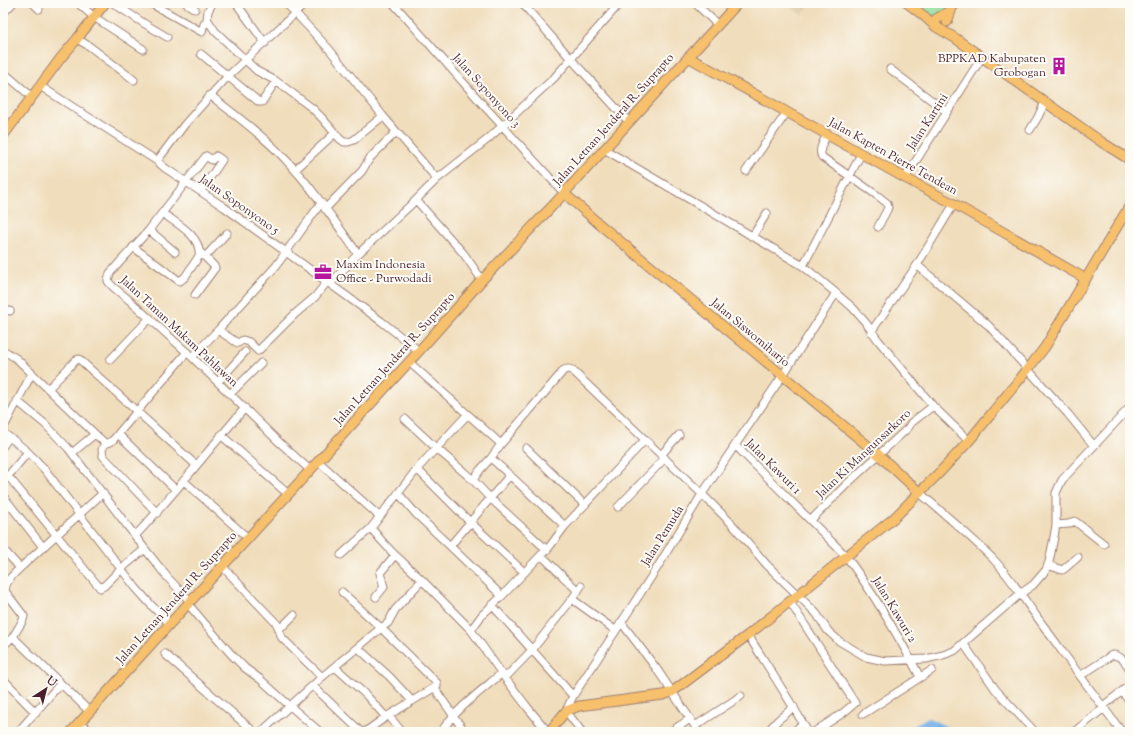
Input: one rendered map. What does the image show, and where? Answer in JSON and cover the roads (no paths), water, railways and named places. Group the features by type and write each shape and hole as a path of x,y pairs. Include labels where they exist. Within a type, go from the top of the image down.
{"main road":[{"path":"3,136 60,59 78,39 105,3"},
{"path":"907,3 924,16 941,22 955,38 1103,143 1130,160"},
{"name":"Jalan Letnan Jenderal R. Suprapto","path":"71,732 482,280 564,193 736,4"},
{"path":"941,22 954,5"},
{"name":"Jalan Kapten Pierre Tendean","path":"688,57 1086,279"},
{"name":"Jalan Siswomiharjo","path":"564,193 598,223 879,455 920,493"},
{"path":"549,732 564,713 580,706 663,696 672,692 790,602 894,518 969,441 1028,369 1045,346 1130,205"}],"street":[{"path":"33,3 39,9"},
{"path":"78,3 94,17 143,49"},
{"path":"113,3 128,14 167,37"},
{"path":"150,3 201,31 204,24 209,23"},
{"path":"186,3 195,9"},
{"path":"236,3 265,42"},
{"path":"286,3 329,49 396,132 437,179"},
{"path":"157,161 174,137 210,95 228,76 306,3"},
{"name":"Jalan Soponyono 3","path":"393,3 564,193"},
{"path":"523,3 571,60 629,122"},
{"path":"218,330 236,342 243,340 249,342 258,351 437,179 488,140 554,78 620,3"},
{"path":"695,3 718,25"},
{"path":"212,4 207,16 209,23 215,31 245,61 258,71 276,81 312,108 344,142 354,140 383,116"},
{"path":"78,39 90,46 134,80"},
{"path":"201,54 260,102 276,81"},
{"name":"Jalan Kartini","path":"905,178 982,57"},
{"path":"890,69 947,112"},
{"path":"3,72 32,97"},
{"name":"Jalan Soponyono 5","path":"40,86 157,161 165,168 224,207 382,321 419,351"},
{"path":"210,95 275,148 310,188 358,254"},
{"path":"1030,130 1045,102"},
{"path":"746,171 787,112"},
{"path":"105,443 109,443 118,434 137,411 190,354 218,330 276,266 323,206 362,171 370,158 396,132"},
{"path":"295,170 334,133"},
{"path":"827,135 820,150 822,158 887,203 887,210 878,227"},
{"path":"604,149 802,266 836,292 866,323 871,332 934,406 969,441"},
{"path":"802,266 861,154"},
{"name":"Jalan Taman Makam Pahlawan","path":"201,191 222,160 216,156 212,160 206,156 149,230 110,273 108,281 190,354 278,441 310,470"},
{"path":"416,200 464,254 482,280"},
{"path":"871,332 917,265 954,204"},
{"path":"162,213 188,232 196,241 202,255 214,266 195,295"},
{"path":"752,237 767,213"},
{"path":"149,230 175,252"},
{"path":"133,247 180,281 185,277 202,255 227,233"},
{"path":"917,265 988,324 1094,446"},
{"name":"Jalan Pemuda","path":"564,713 573,696 702,494 836,292"},
{"path":"110,360 150,318"},
{"path":"3,350 17,358 105,443"},
{"path":"218,382 245,352"},
{"path":"49,388 76,360 79,359 196,465"},
{"path":"409,362 501,444"},
{"path":"230,394 261,363"},
{"path":"474,480 480,470 501,444 564,370 572,370 731,523 768,565 816,613 832,636 858,653 876,660 926,659 944,655 954,650 1040,578 1048,565 1052,550 1056,526 1056,493 1058,487 1062,480 1130,407"},
{"path":"3,429 32,373"},
{"path":"18,401 45,424 72,453 168,578 236,658 320,732"},
{"name":"Jalan Ki Mangunsarkoro","path":"811,520 848,483 908,428 911,423 934,406"},
{"path":"135,536 157,513 245,408"},
{"path":"341,555 371,528 417,469 467,415"},
{"path":"405,419 474,480 490,498 547,550"},
{"path":"72,453 95,434"},
{"path":"118,434 176,490"},
{"path":"3,446 6,435 28,452 45,470 136,588 170,624"},
{"path":"221,435 288,494"},
{"path":"618,507 663,456 679,435"},
{"path":"471,630 482,615 547,550 565,526 645,440"},
{"path":"105,443 102,450 103,456 157,513"},
{"name":"Jalan Kawuri 1","path":"735,445 846,556"},
{"path":"526,448 585,505"},
{"path":"28,452 8,475 100,588 145,549"},
{"path":"491,458 565,526"},
{"path":"318,461 379,516"},
{"path":"417,469 470,522 524,572"},
{"path":"450,546 510,475"},
{"path":"4,483 10,478"},
{"path":"184,480 248,538"},
{"path":"3,646 13,637 24,616 4,592 7,582 20,568 103,493"},
{"path":"398,493 417,515 502,596"},
{"path":"920,493 995,561 1012,581 1122,732"},
{"path":"3,496 43,547"},
{"path":"1056,526 1069,524 1074,521 1104,544"},
{"path":"371,528 395,555 471,630 528,708 549,732"},
{"path":"3,549 20,568"},
{"path":"376,597 384,587 380,573 395,555"},
{"path":"441,732 453,716 466,703 503,675 532,650 580,588 541,555"},
{"name":"Jalan Kawuri 2","path":"846,556 859,573 887,618 920,677"},
{"path":"1048,565 1060,570 1064,569 1078,557"},
{"path":"222,566 277,624 279,634 282,638 322,677"},
{"path":"261,732 322,677 388,623 395,610 422,580"},
{"path":"342,592 437,682 437,686 365,732"},
{"path":"572,599 615,630"},
{"path":"790,602 864,716 932,670"},
{"path":"492,605 573,696"},
{"path":"279,628 294,615"},
{"path":"621,622 656,668 697,729 741,696"},
{"path":"748,634 808,732"},
{"path":"13,637 90,712"},
{"path":"963,643 996,690 1035,732"},
{"path":"358,648 390,677 412,701"},
{"path":"165,654 254,732"},
{"path":"1080,676 1112,655 1117,655 1121,658 1130,669"},
{"path":"335,667 388,716 402,732"},
{"path":"3,678 36,713"},
{"path":"18,732 60,684"},
{"path":"1074,732 1130,685"},
{"path":"313,686 361,732"},
{"path":"435,687 465,732"},
{"path":"1122,692 1130,702"},
{"path":"814,732 839,716 856,702"},
{"path":"767,732 778,720 794,707"},
{"path":"564,713 582,732"},
{"path":"670,732 690,719"},
{"path":"80,722 91,732"},
{"path":"794,732 803,723"}],"waterway":[{"path":"912,732 928,723 947,732"}],"place":[{"name":"BPPKAD Kabupaten Grobogan","path":"1059,66"},
{"name":"Maxim Indonesia Office - Purwodadi","path":"323,272"}]}
